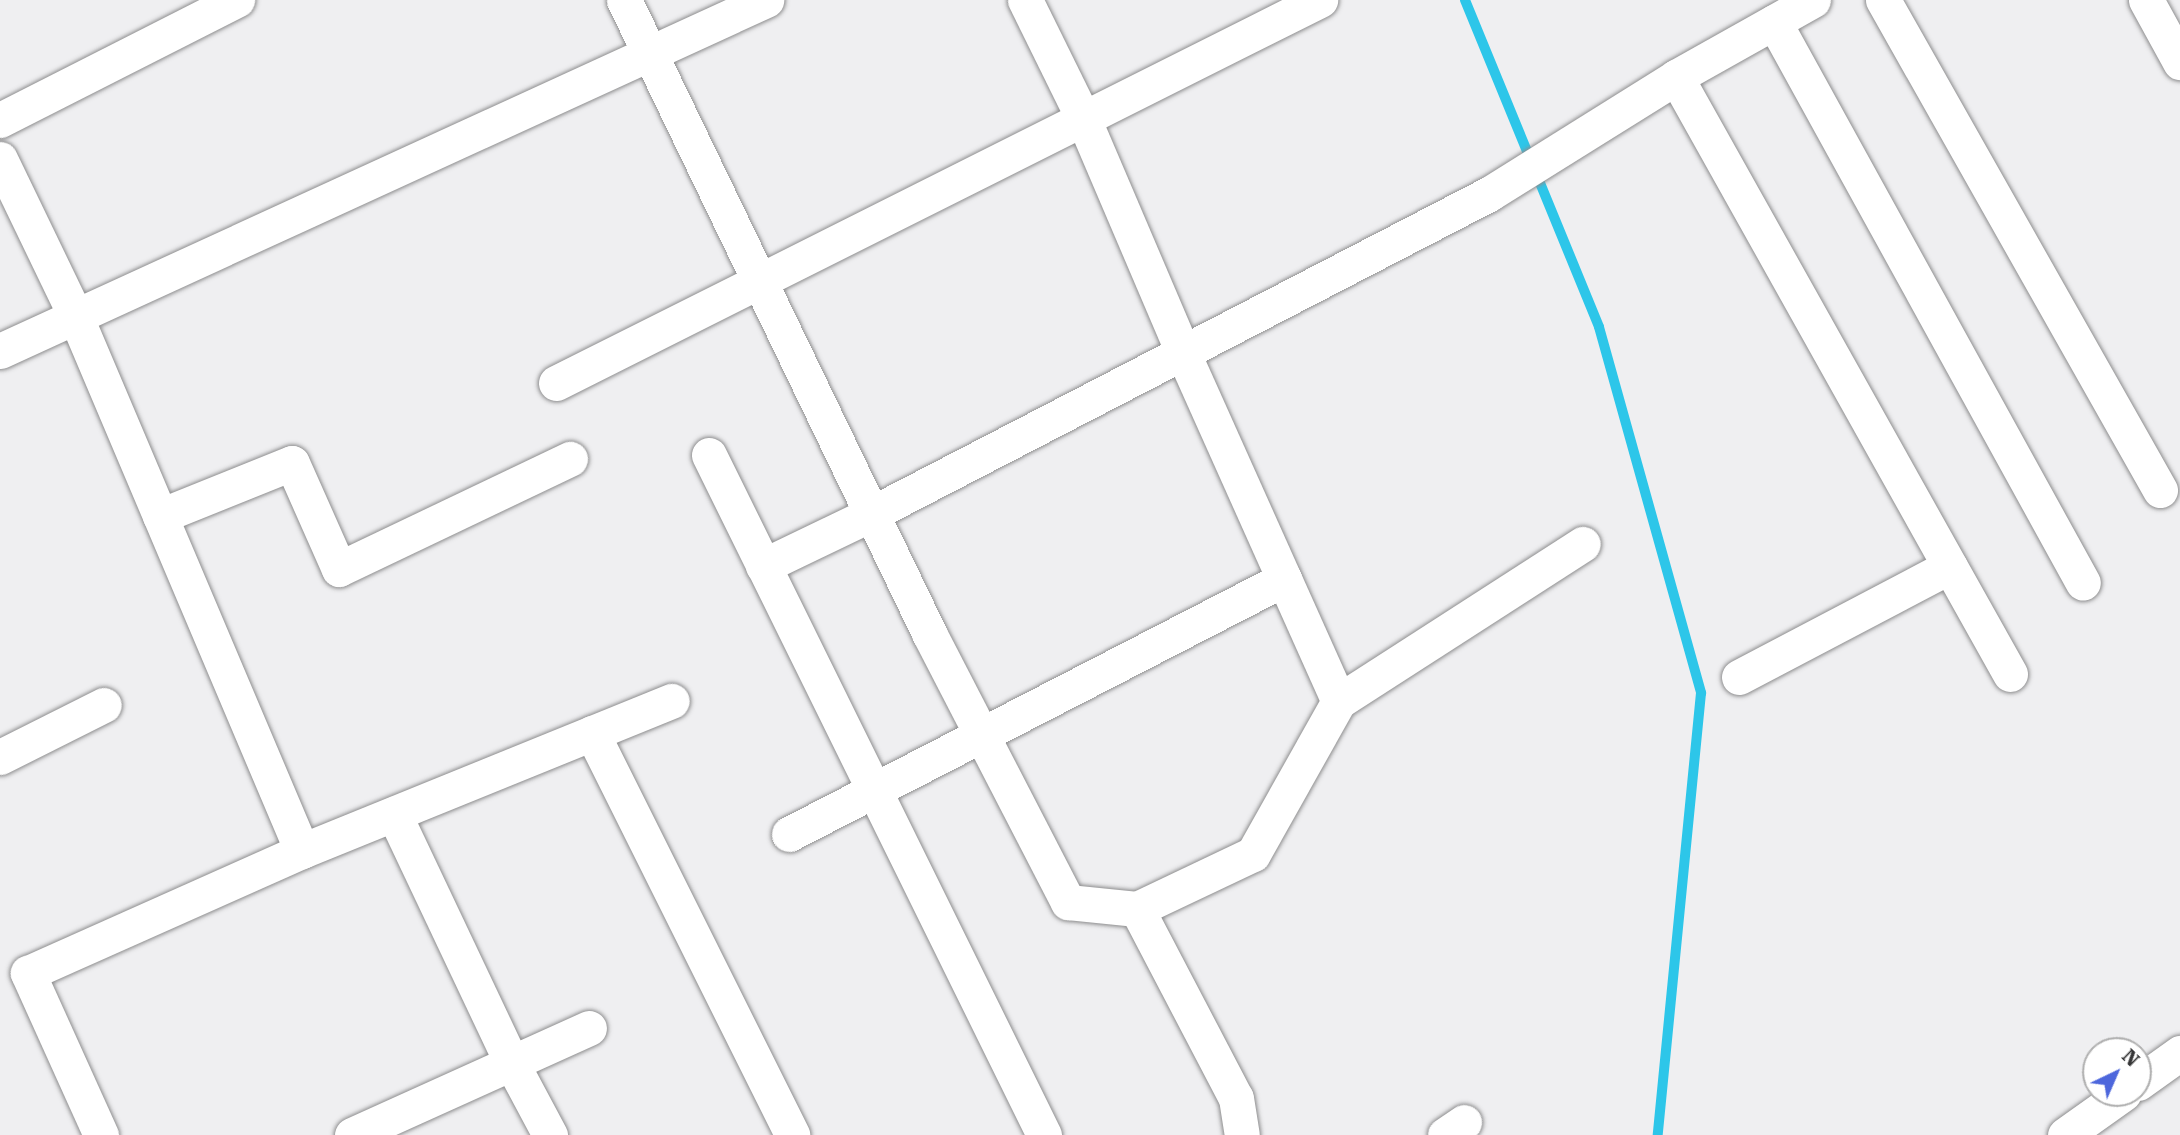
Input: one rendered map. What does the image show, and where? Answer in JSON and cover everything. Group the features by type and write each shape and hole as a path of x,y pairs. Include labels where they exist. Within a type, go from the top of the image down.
{"street":[{"path":"0,120 237,0"},
{"path":"624,0 871,514 1068,902 1137,909 1253,854 1339,701 1583,544"},
{"path":"0,351 766,0"},
{"path":"1025,0 1083,118 1183,353 1339,701"},
{"path":"556,383 1320,0"},
{"path":"763,566 871,514 1489,194 1676,77 1813,0"},
{"path":"1883,0 2160,489"},
{"path":"2146,0 2180,62"},
{"path":"1774,22 2083,583"},
{"path":"1676,77 2010,674"},
{"path":"0,159 75,315 302,851"},
{"path":"709,454 1044,1135"},
{"path":"160,516 292,463 340,569 570,459"},
{"path":"1739,677 1950,566"},
{"path":"789,834 1284,579"},
{"path":"101,1135 27,973 302,851 671,701"},
{"path":"0,757 104,705"},
{"path":"592,733 792,1135"},
{"path":"394,814 512,1062 550,1135"},
{"path":"1137,909 1236,1098 1242,1135"},
{"path":"352,1135 589,1028"},
{"path":"2152,1073 2180,1053"},
{"path":"2065,1135 2104,1107"}],"waterway":[{"path":"1465,0 1599,327 1701,693 1658,1135"}]}
